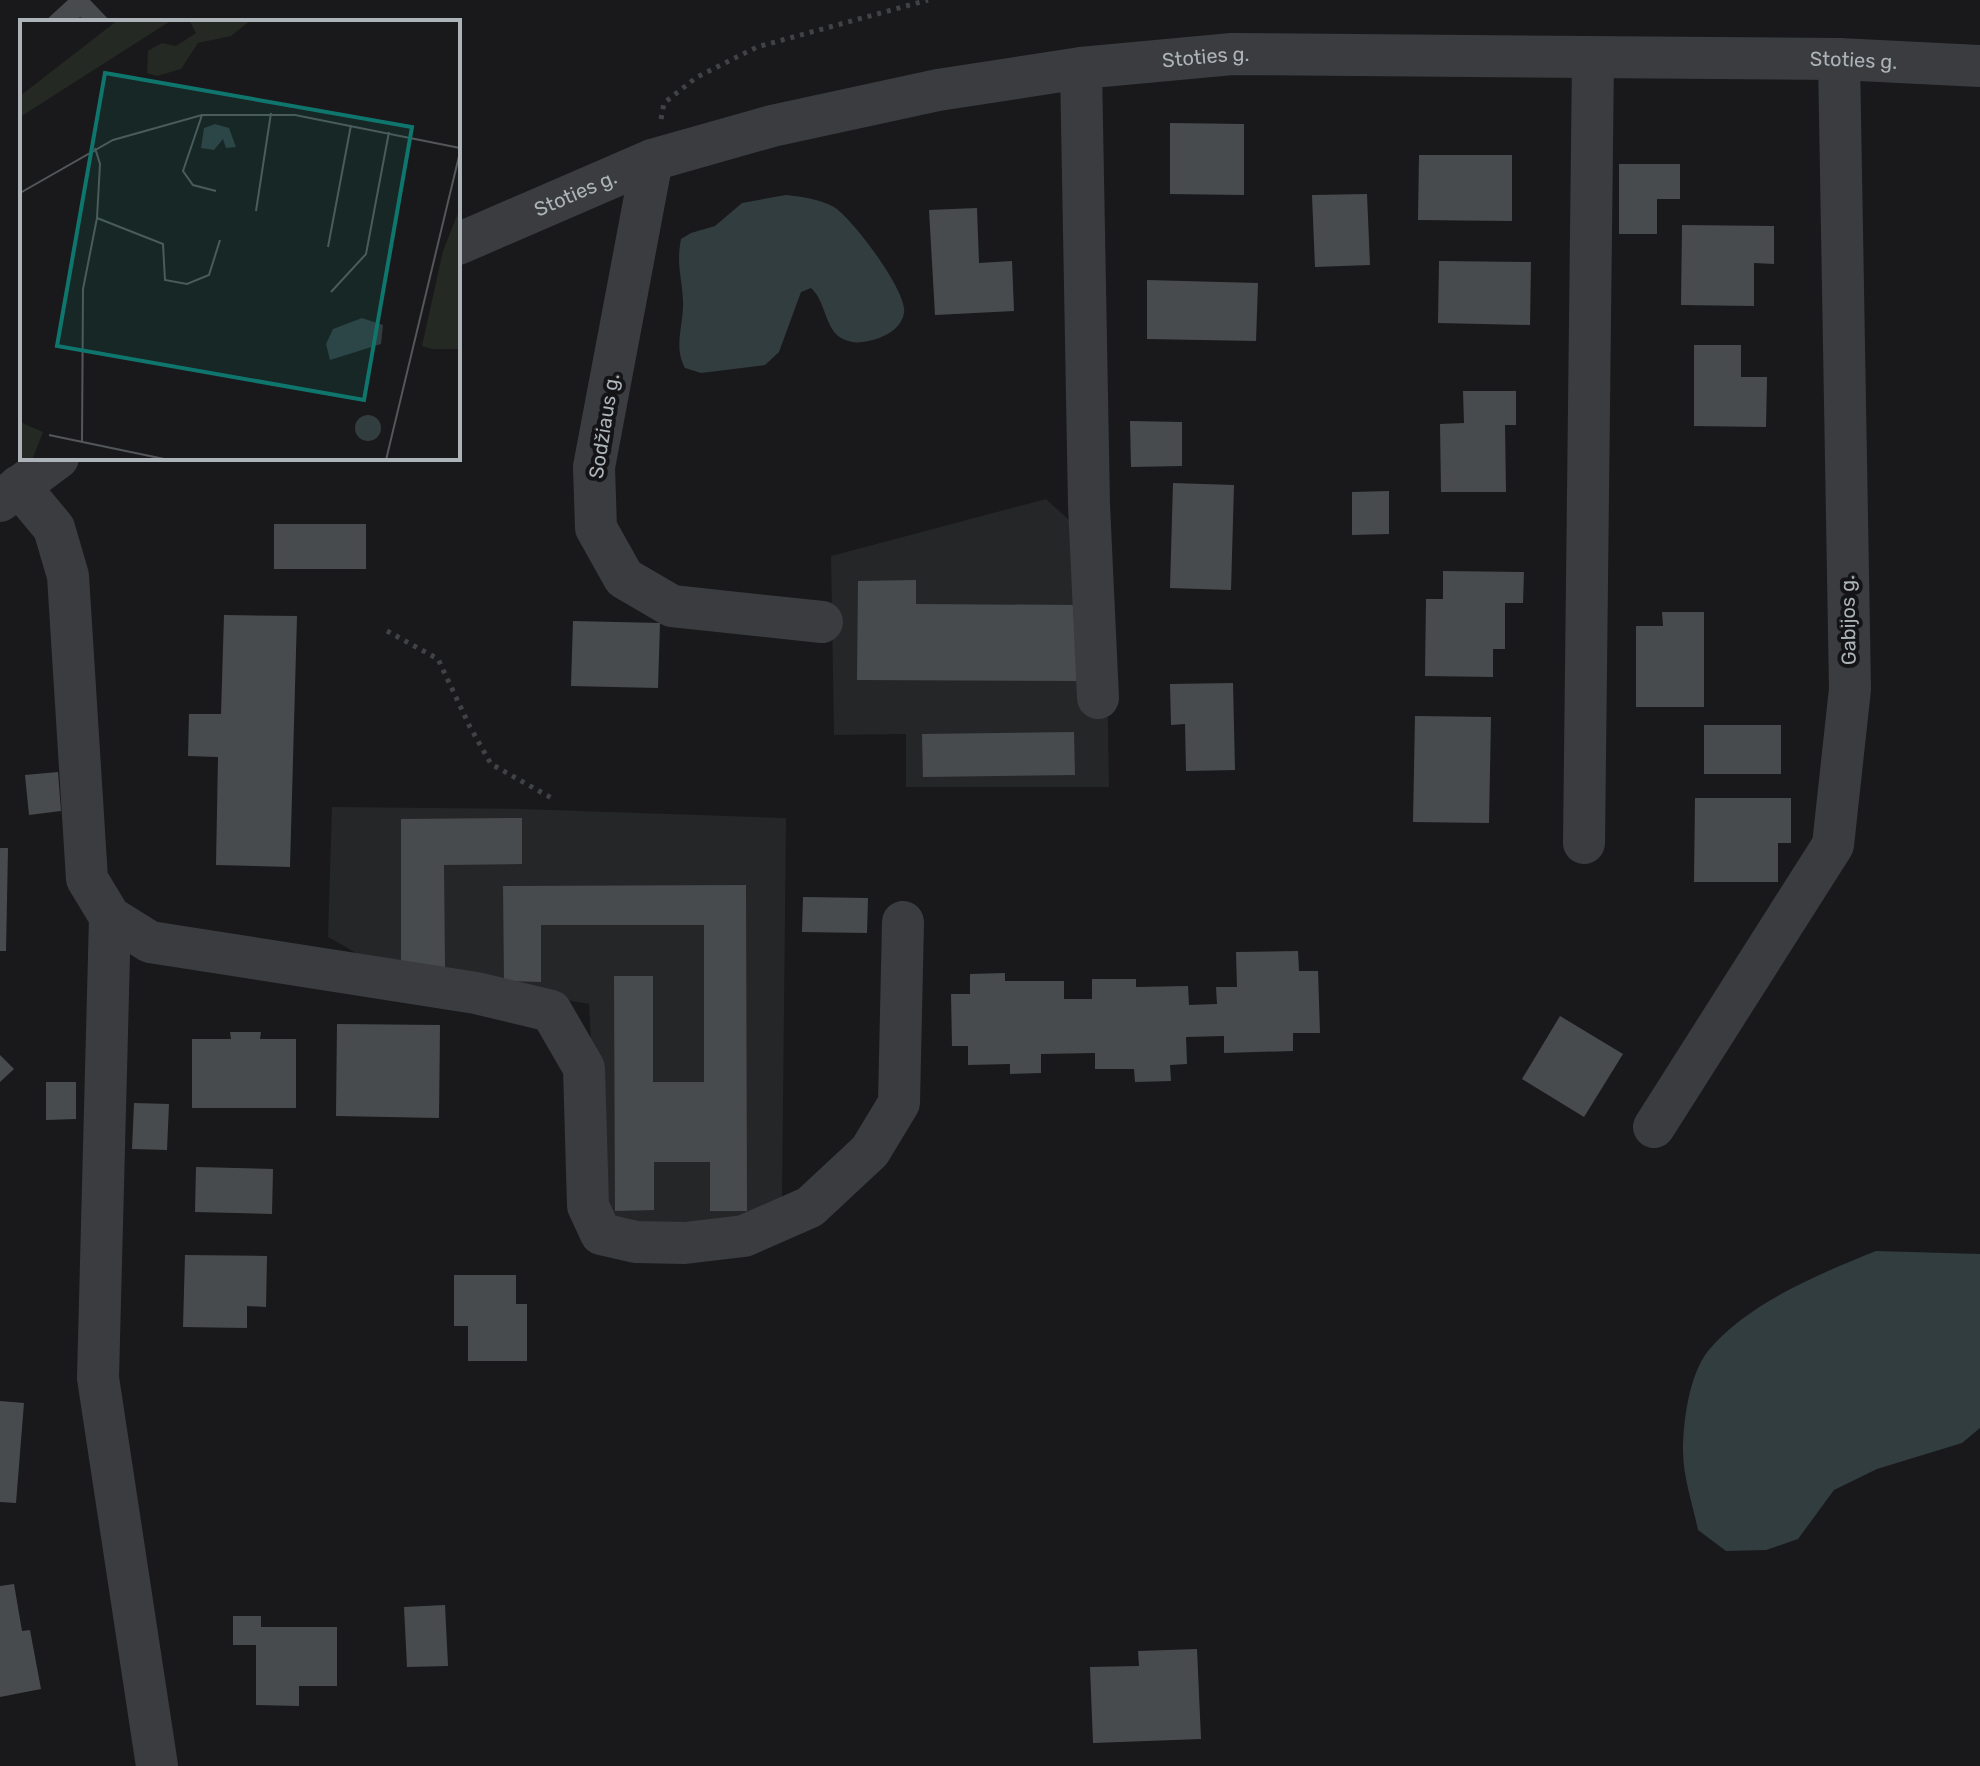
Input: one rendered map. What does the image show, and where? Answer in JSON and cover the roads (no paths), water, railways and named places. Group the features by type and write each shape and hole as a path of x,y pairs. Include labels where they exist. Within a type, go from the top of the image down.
{"street":[{"name":"Stoties g.","path":"460,243 652,160 772,126 938,90 1081,68 1232,54 1839,59 1980,66"},
{"path":"1584,843 1593,58"},
{"name":"Gabijos g.","path":"1654,1127 1833,845 1850,689 1839,59"},
{"path":"1081,68 1089,505 1098,698"},
{"name":"Sodžiaus g.","path":"652,160 594,467 596,528 624,578 672,606 822,622"},
{"path":"55,460 9,493 54,528 68,576 87,879 110,917 150,942 476,993 551,1011 584,1068 588,1206 601,1234 636,1242 685,1243 744,1236 810,1207 870,1151 899,1103 903,922"},
{"path":"110,917 98,1378 157,1766"}]}
